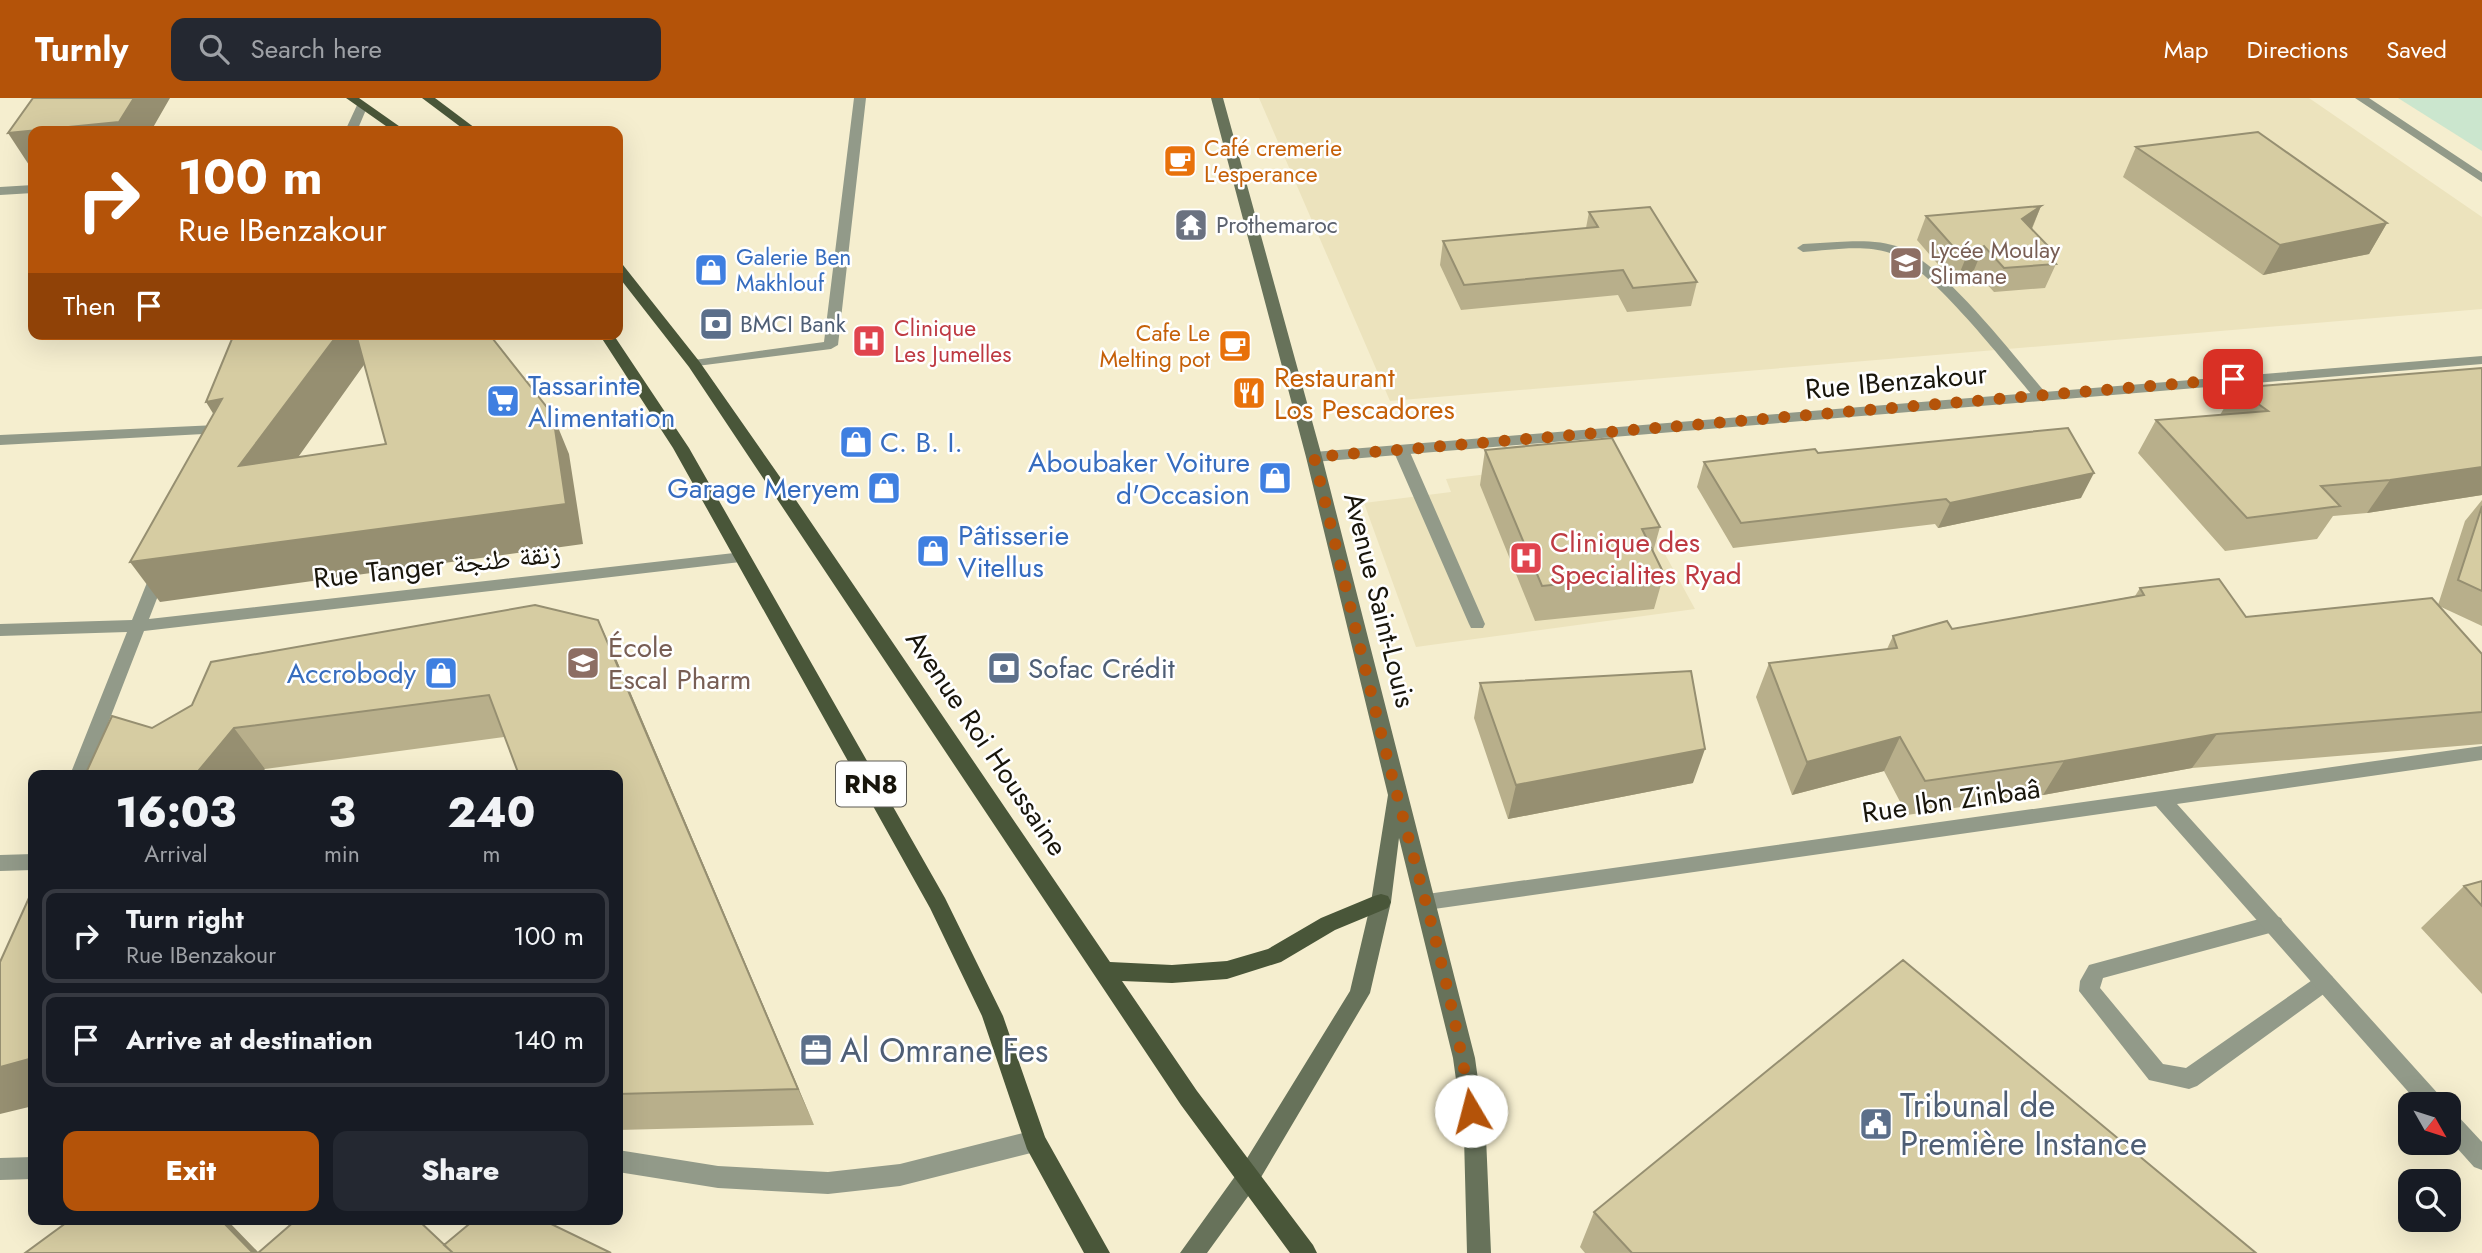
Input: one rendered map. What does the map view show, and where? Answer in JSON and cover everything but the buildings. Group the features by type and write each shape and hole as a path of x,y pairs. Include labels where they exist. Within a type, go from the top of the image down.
{"main road":[{"path":"352,98 393,126"},
{"path":"428,98 466,126"},
{"name":"Avenue Saint-Louis","path":"1217,98 1314,457 1464,1058 1475,1137 1479,1253"},
{"name":"Avenue Roi Houssaine","path":"623,274 694,364 888,647 1189,1098 1250,1176 1305,1253"},
{"name":"RN8","path":"610,340 681,448 938,904 992,1016 1035,1140 1080,1226 1098,1253"},
{"name":"Avenue Saint-Louis","path":"1192,1253 1250,1176 1360,993 1381,902 1396,792"},
{"path":"1103,971 1172,975 1227,970 1274,956 1328,924 1381,902"}],"street":[{"path":"694,364 831,345 860,98"},
{"path":"2361,98 2482,178"},
{"path":"353,126 362,105"},
{"path":"0,191 28,189"},
{"path":"1803,248 1881,248 1906,256 1947,292 2040,395"},
{"name":"Rue IBenzakour","path":"1314,457 2482,360"},
{"path":"0,440 217,430"},
{"path":"1401,450 1477,624"},
{"path":"81,770 167,552"},
{"name":"Rue Tanger زنقة طنجة","path":"0,630 138,626 743,557"},
{"name":"Rue Ibn Zinbaâ","path":"1427,902 2482,753"},
{"path":"2161,799 2423,1092"},
{"path":"0,863 28,862"},
{"path":"2274,924 2096,971 2090,981 2089,990 2157,1073 2189,1079 2325,982"},
{"path":"2461,1136 2482,1159"},
{"path":"623,1162 718,1177 828,1183 900,1175 1035,1140"},
{"path":"0,1169 28,1168"}],"shaded area":[{"name":"Lycée Moulay Slimane","path":"1259,98 2309,98 2482,217 2482,309 1390,401"},
{"name":"Clinique des Specialites Ryad","path":"1613,459 1695,609 1416,647 1364,503 1451,492 1446,479"}],"green space":[{"path":"2398,98 2482,98 2482,151"}],"place":[{"name":"Café cremerie L'esperance","path":"1180,161"},
{"name":"Prothemaroc","path":"1191,225"},
{"name":"Lycée Moulay Slimane","path":"1906,263"},
{"name":"Galerie Ben Makhlouf","path":"711,270"},
{"name":"BMCI Bank","path":"716,324"},
{"name":"Clinique Les Jumelles","path":"869,341"},
{"name":"Cafe Le Melting pot","path":"1235,346"},
{"name":"Restaurant Los Pescadores","path":"1249,393"},
{"name":"Tassarinte Alimentation","path":"503,401"},
{"name":"C. B. I.","path":"856,442"},
{"name":"Aboubaker Voiture d'Occasion","path":"1275,478"},
{"name":"Garage Meryem","path":"884,488"},
{"name":"Pâtisserie Vitellus","path":"933,551"},
{"name":"Clinique des Specialites Ryad","path":"1526,558"},
{"name":"École Escal Pharm","path":"583,663"},
{"name":"Sofac Crédit","path":"1004,668"},
{"name":"Accrobody","path":"441,673"},
{"name":"Al Omrane Fes","path":"816,1050"},
{"name":"Tribunal de Première Instance","path":"1876,1124"}],"route":[{"path":"1471,1111 1464,1058 1427,902 1396,792 1314,457 2233,379"}]}
